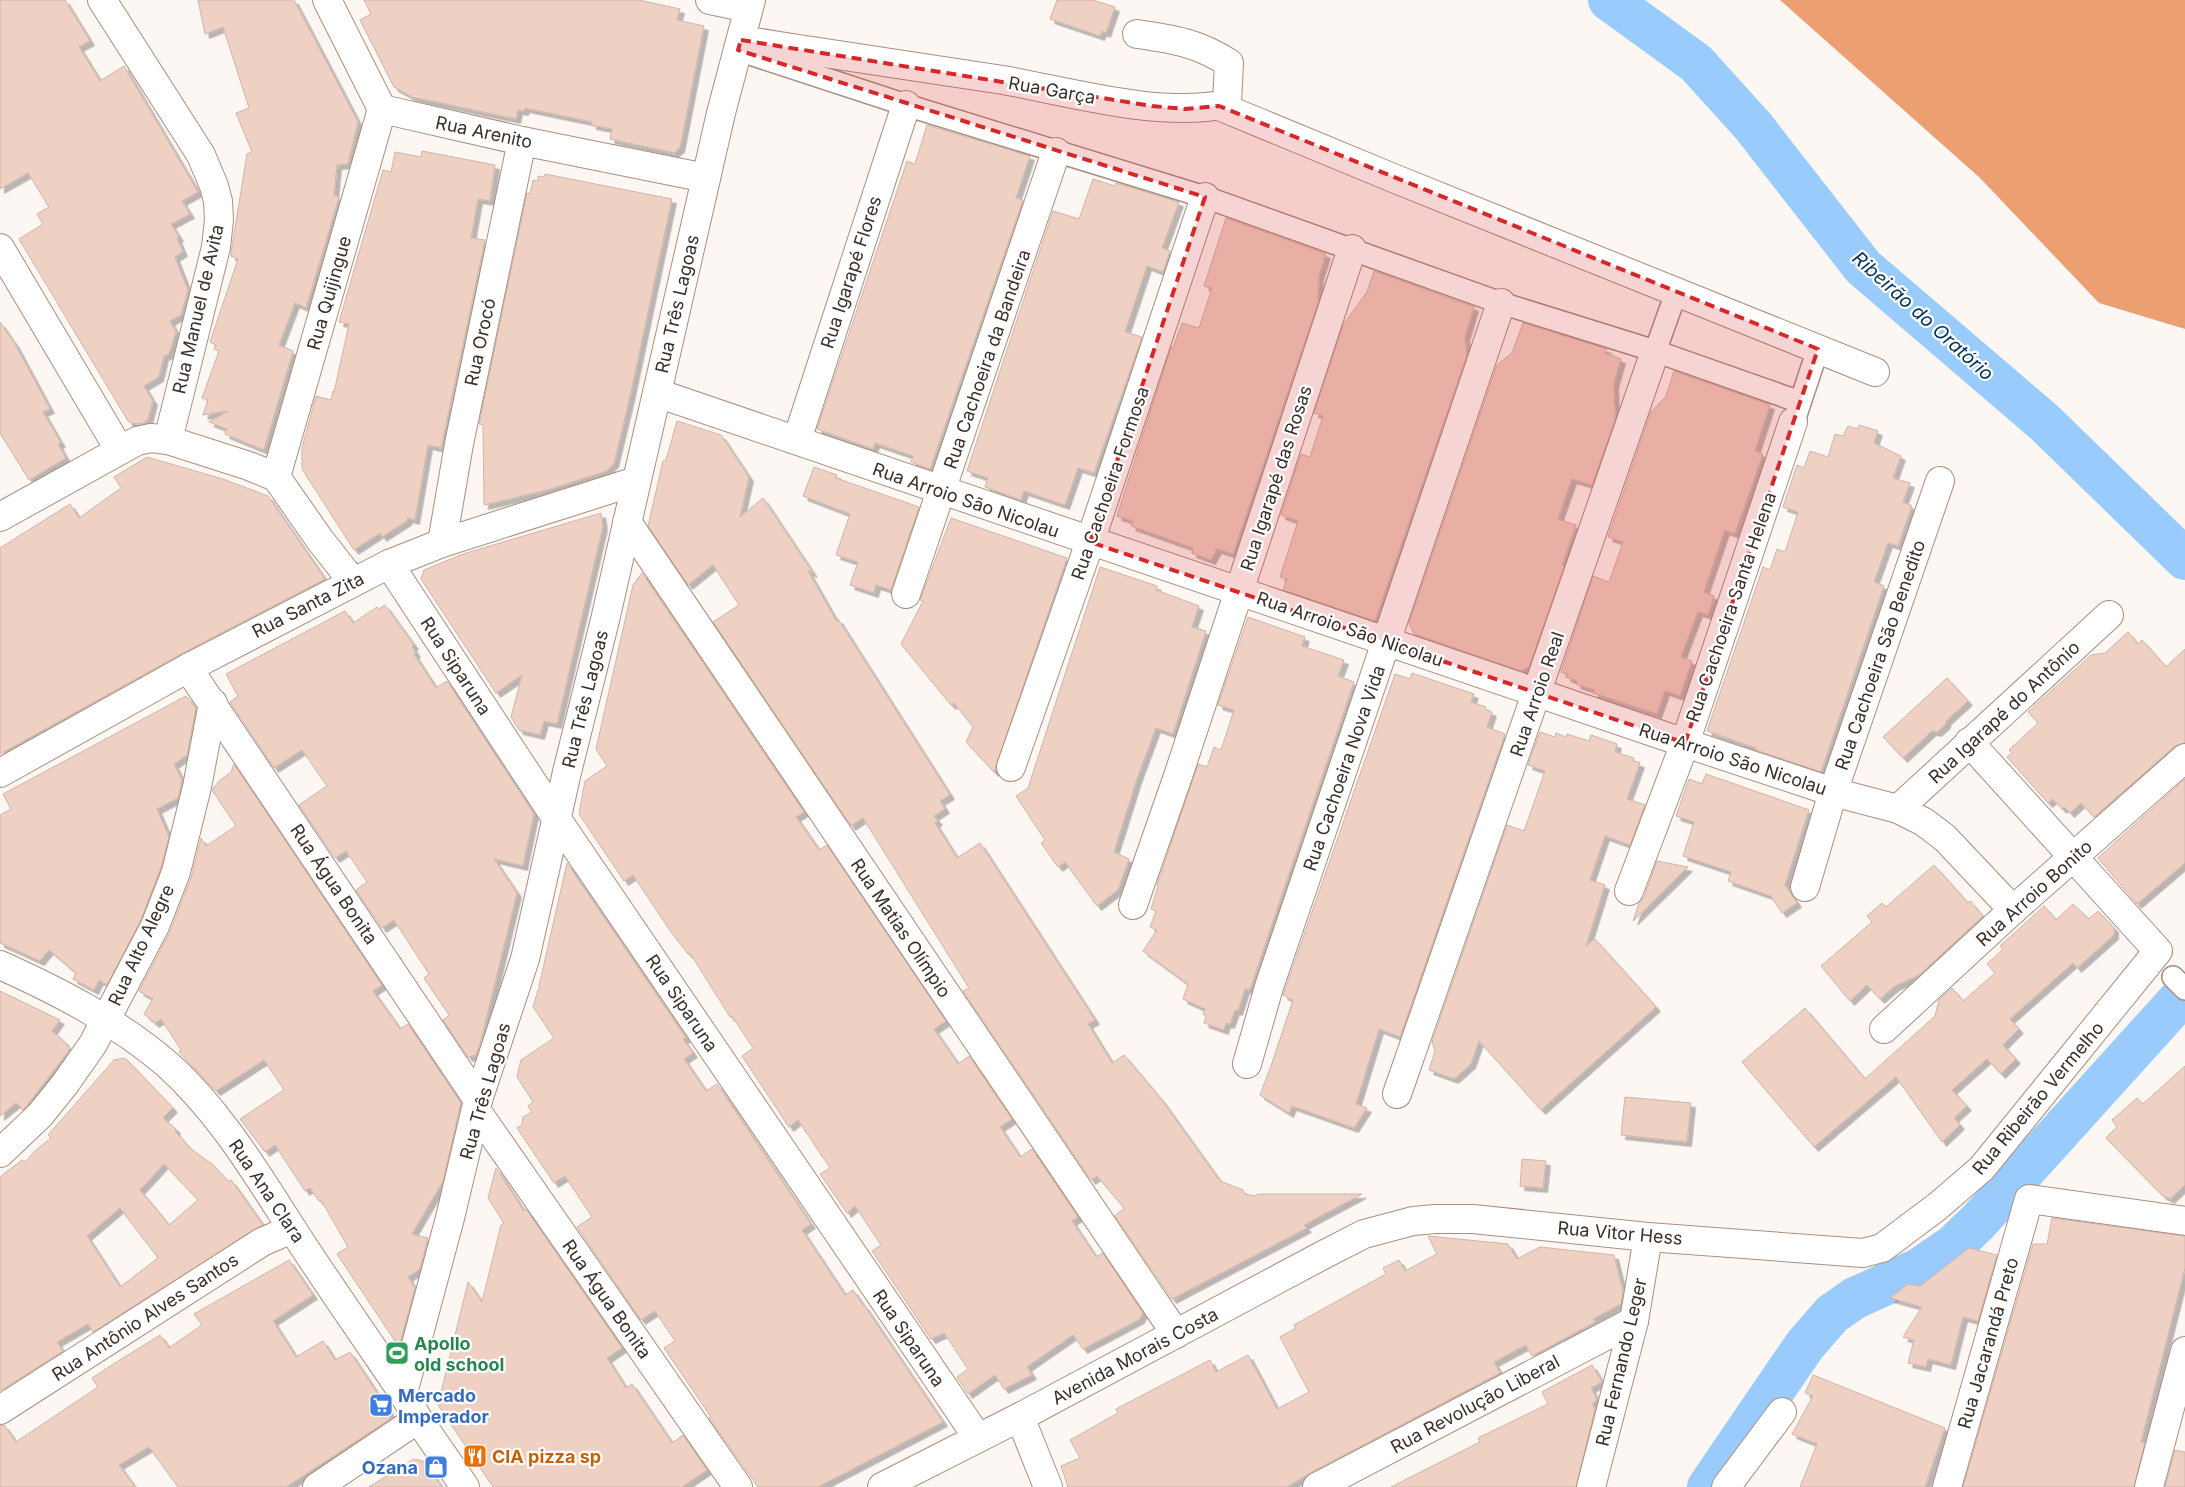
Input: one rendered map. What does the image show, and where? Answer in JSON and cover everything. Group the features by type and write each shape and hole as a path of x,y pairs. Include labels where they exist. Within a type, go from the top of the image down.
{"street":[{"name":"Rua Manuel de Avita","path":"102,0 201,155 214,186 218,202 219,220 216,247 168,440"},
{"path":"327,0 382,109"},
{"path":"710,0 750,4"},
{"name":"Rua Três Lagoas","path":"403,1393 448,1227 477,1105 525,959 556,818 627,522 721,113 750,4"},
{"path":"1137,34 1182,40 1211,51 1229,63 1227,104 1219,106"},
{"path":"740,45 906,105 1205,198 1352,249 1653,357 1797,412"},
{"name":"Rua Garça","path":"740,45 1004,81 1142,104 1185,109 1219,106"},
{"name":"Rua Igarapé Flores","path":"797,440 906,105"},
{"path":"1219,106 1676,293 1875,372"},
{"name":"Rua Arenito","path":"382,109 522,141 706,178"},
{"name":"Rua Quijingue","path":"276,477 382,109"},
{"name":"Rua Orocó","path":"442,543 459,444 522,141"},
{"name":"Rua Cachoeira da Bandeira","path":"906,594 1056,152"},
{"name":"Rua Cachoeira Formosa","path":"1011,767 1090,542 1205,198"},
{"path":"0,248 119,449"},
{"name":"Rua Igarapé das Rosas","path":"1133,905 1178,776 1352,249"},
{"name":"Rua Arroio Real","path":"1397,1094 1538,694 1676,293"},
{"name":"Rua Cachoeira Nova Vida","path":"1247,1064 1269,987 1501,303"},
{"name":"Rua Cachoeira Santa Helena","path":"1628,891 1685,743 1818,349"},
{"name":"Rua Arroio São Nicolau","path":"657,393 797,440 942,492 1239,590 1538,694 1833,792 1898,809 1924,822 1945,838 2013,910"},
{"path":"0,516 119,449 137,441 151,438 168,440 249,466 276,477 352,582"},
{"name":"Rua Cachoeira São Benedito","path":"1805,887 1833,792 1940,480"},
{"name":"Rua Santa Zita","path":"0,773 188,668 390,564 442,543 636,481"},
{"name":"Rua Matias Olímpio","path":"627,522 1176,1334"},
{"name":"Rua Siparuna","path":"390,564 556,818 978,1438"},
{"name":"Rua Igarapé do Antônio","path":"1898,809 2109,615"},
{"name":"Rua Água Bonita","path":"188,668 213,703 477,1105 738,1487"},
{"name":"Rua Alto Alegre","path":"0,1153 40,1115 93,1044 155,926 176,872 197,788 213,703"},
{"path":"1969,742 2073,858"},
{"name":"Rua Arroio Bonito","path":"1884,1029 2013,910 2185,758"},
{"name":"Rua Ribeirão Vermelho","path":"1851,1252 1863,1253 1882,1248 1985,1170 2158,951 2073,858"},
{"name":"Rua Ana Clara","path":"0,965 76,1002 106,1019 168,1066 194,1092 253,1168 403,1393 418,1419 466,1487"},
{"name":"Rua Jacarandá Preto","path":"1947,1487 2029,1200 2185,1222"},
{"name":"Rua Vitor Hess","path":"1389,1226 1420,1220 1473,1219 1648,1236 1851,1252"},
{"name":"Avenida Morais Costa","path":"882,1487 1020,1418 1356,1238 1389,1226"},
{"name":"Rua Antônio Alves Santos","path":"0,1410 262,1242 292,1229"},
{"name":"Rua Fernando Leger","path":"1591,1487 1634,1321 1648,1236"},
{"name":"Rua Revolução Liberal","path":"1317,1487 1634,1321"},
{"path":"2149,1487 2185,1351"},
{"path":"1726,1487 1782,1412"},
{"path":"1020,1418 1048,1487"},
{"path":"318,1487 418,1419"}],"highlighted area":[{"path":"741,40 1152,106 1185,109 1219,106 1818,349 1685,743 1090,542 1205,197 738,50"}],"shaded area":[{"path":"1780,0 2185,0 2185,329 2099,303 1980,178"}],"building":[{"path":"0,0 65,0 90,41 79,47 100,81 124,66 198,192 182,201 190,214 171,224 179,237 177,238 183,252 175,257 188,290 181,315 170,321 176,332 169,354 164,356 159,377 144,386 153,401 148,420 141,424 128,421 19,239 43,224 37,214 49,207 28,173 0,189"},
{"path":"198,0 294,0 358,122 348,164 337,165 334,195 339,197 306,308 295,303 279,345 293,351 264,450 225,434 227,429 209,422 228,411 203,415 208,400 202,398 219,351 214,349 216,345 210,342 238,259 231,256 231,253 247,154 252,152 236,113 249,108 223,27 205,34"},
{"path":"364,0 639,0 680,9 677,20 704,26 680,148 674,153 610,139 612,129 592,125 592,122 525,108 524,111 518,110 516,119 412,97 394,87 360,20 371,14"},
{"path":"1057,0 1093,0 1115,7 1106,33 1102,31 1100,36 1050,19"},
{"path":"927,125 1030,156 1016,198 1023,200 930,469 911,462 913,456 875,443 873,449 817,429 907,161 915,164"},
{"path":"422,151 495,165 490,201 478,199 471,238 485,240 441,448 428,445 415,520 408,518 407,521 382,537 380,533 354,550 302,469 302,448 316,396 331,400 334,392 349,324 339,322 383,170 391,172 395,152 421,157"},
{"path":"545,174 672,199 614,463 607,471 544,491 484,505 483,425 479,424 527,193 530,194 533,180 538,181 538,176 544,177"},
{"path":"1093,179 1115,186 1116,183 1179,202 1162,248 1170,251 1163,272 1147,266 1125,332 1142,337 1094,473 1078,468 1065,505 1024,491 1021,500 985,487 988,478 967,471 1053,211 1079,219"},
{"path":"1226,218 1326,254 1319,276 1318,303 1233,554 1217,549 1211,560 1192,553 1193,548 1131,526 1133,521 1117,516 1171,347 1173,348 1182,323 1199,328 1212,288 1204,286"},
{"path":"1374,271 1474,307 1465,337 1467,355 1375,621 1283,590 1287,579 1280,577 1298,521 1281,515 1301,454 1310,457 1323,416 1314,413 1343,325 1367,292"},
{"path":"0,322 15,344 50,409 43,412 61,443 58,444 66,458 29,480 0,433"},
{"path":"1523,323 1607,349 1605,353 1621,359 1614,384 1615,420 1592,485 1572,479 1558,519 1576,525 1562,565 1564,567 1529,667 1521,671 1414,634 1409,623 1497,365 1512,353"},
{"path":"1674,371 1770,405 1755,451 1763,454 1735,534 1725,530 1704,592 1714,596 1708,615 1698,612 1681,657 1692,661 1680,696 1665,691 1657,714 1593,693 1594,690 1576,684 1577,681 1566,677 1568,674 1561,672 1593,576 1609,582 1623,542 1608,537 1651,412 1666,396"},
{"path":"677,421 721,435 749,477 740,517 763,498 813,573 808,571 837,622 838,619 950,795 940,801 945,809 934,816 938,821 935,823 957,858 980,843 1095,1020 1088,1024 1112,1063 1124,1055 1161,1099 1220,1181 1243,1190 1245,1194 1255,1196 1258,1194 1362,1194 1304,1225 1307,1228 1172,1299 1115,1216 1124,1208 1097,1176 1091,1180 963,991 969,988 863,818 851,826 713,622 739,605 713,565 688,585 648,526 663,461 666,460"},
{"path":"1859,425 1878,431 1874,443 1901,456 1893,478 1910,483 1903,502 1912,506 1898,546 1888,543 1874,582 1884,586 1821,772 1707,731 1763,567 1770,570 1777,549 1785,552 1798,512 1783,507 1797,465 1804,468 1810,451 1828,457 1835,434 1843,436 1848,426 1857,429"},
{"path":"147,457 223,479 268,496 325,579 181,654 0,754 0,548 70,504 79,518 121,488 114,477"},
{"path":"814,467 837,475 836,478 919,507 891,590 876,585 874,593 850,585 858,562 836,555 850,514 803,496"},
{"path":"601,513 603,526 557,724 544,721 540,735 519,730 511,717 522,675 496,693 421,579 424,570 463,554"},
{"path":"951,518 1067,558 994,772 966,742 973,727 954,703 951,705 901,644 923,601 920,600"},
{"path":"1100,567 1157,586 1156,590 1199,606 1192,627 1206,631 1173,734 1156,728 1137,779 1114,852 1129,859 1118,890 1097,906 1065,862 1058,867 1041,843 1045,840 1016,796 1028,788"},
{"path":"642,573 804,812 796,817 819,850 827,845 946,1021 934,1029 958,1064 969,1056 1012,1119 1000,1127 1020,1157 1032,1149 1078,1217 1072,1221 1096,1257 1103,1253 1143,1313 1140,1319 1083,1349 1073,1335 1027,1367 1032,1375 1004,1389 995,1375 968,1394 957,1377 968,1369 944,1333 931,1339 872,1251 881,1245 855,1206 847,1213 820,1174 830,1168 798,1120 789,1127 742,1056 753,1048 732,1016 730,1017 690,953 688,954 669,929 633,875 624,881 579,814 585,781 607,766 596,749 633,585"},
{"path":"385,605 414,645 412,647 416,653 414,654 436,688 447,681 534,814 523,866 494,859 517,893 480,1044 476,1055 468,1057 443,1020 449,1015 424,978 429,974 394,920 382,928 356,890 367,882 346,851 335,858 299,805 327,786 302,750 274,768 230,702 238,696 226,674 345,611 353,623 377,607 379,609"},
{"path":"1248,617 1305,637 1302,646 1344,660 1338,676 1354,682 1251,986 1249,990 1245,989 1238,1011 1235,1010 1230,1024 1226,1023 1224,1030 1204,1023 1206,1016 1203,1014 1205,1009 1183,999 1188,984 1143,951 1157,930 1150,927 1156,911 1151,909 1157,885 1198,764 1207,767 1214,747 1221,750 1234,710 1218,705"},
{"path":"2128,632 2138,644 2142,640 2166,667 2185,649 2185,743 2175,746 2094,817 2081,803 2070,813 2064,807 2062,809 2053,799 2048,803 2007,757 2012,753 2009,750 2038,723 2028,712 2091,655 2105,653"},
{"path":"1412,673 1474,694 1471,702 1486,707 1485,709 1492,712 1487,727 1505,734 1400,1037 1379,1029 1356,1104 1367,1108 1354,1128 1292,1106 1289,1113 1260,1095 1293,1000 1283,995 1395,674 1410,679"},
{"path":"1947,678 1968,701 1937,732 1932,731 1903,758 1883,737"},
{"path":"186,696 196,708 187,755 174,764 182,780 178,798 157,809 169,837 161,867 141,920 107,985 99,980 94,990 73,979 76,973 49,950 40,961 0,943 0,815 11,809 3,794"},
{"path":"1540,732 1555,737 1556,733 1566,737 1567,734 1589,741 1591,735 1617,744 1615,752 1634,758 1633,761 1640,763 1627,799 1645,805 1630,845 1605,836 1590,880 1605,885 1586,946 1595,939 1656,1007 1541,1110 1479,1041 1471,1064 1454,1079 1429,1070 1435,1051 1432,1042 1507,825 1524,831 1545,771 1528,765"},
{"path":"234,764 382,985 373,991 400,1029 408,1024 461,1103 443,1181 412,1234 428,1238 420,1269 408,1277 415,1288 399,1347 337,1254 348,1247 321,1200 319,1201 310,1188 305,1191 275,1145 265,1152 240,1119 284,1090 264,1060 216,1091 179,1052 181,1050 161,1019 155,1023 144,1014 153,999 139,991 170,932 191,878 201,838 206,846 236,826 212,790 219,781 231,772"},
{"path":"1706,774 1809,810 1785,885 1797,903 1782,913 1771,896 1728,881 1731,872 1683,856 1694,822 1676,816 1689,779 1702,784"},
{"path":"2185,779 2185,863 2137,904 2098,858"},
{"path":"1657,861 1688,867 1633,921 1639,903 1644,897"},
{"path":"567,863 686,1038 683,1039 693,1053 684,1059 706,1091 717,1084 811,1224 802,1230 845,1295 853,1290 943,1422 818,1487 758,1487 709,1418 711,1417 664,1348 675,1341 655,1311 641,1320 577,1227 592,1217 565,1176 554,1183 517,1128 522,1125 523,1117 532,1112 528,1106 533,1102 517,1077 521,1060 554,1038 533,1007 538,990 540,989 539,986"},
{"path":"1934,865 1968,903 1970,901 1983,916 1919,975 1895,986 1880,999 1867,985 1850,1001 1821,966 1872,922 1867,916 1882,903 1886,907"},
{"path":"2073,904 2089,919 2098,911 2114,928 2114,935 2077,968 2073,963 2010,1019 2019,1029 2003,1045 2016,1059 2001,1074 1987,1059 1952,1090 1967,1106 1954,1118 1960,1125 1942,1142 1896,1077 1814,1147 1742,1062 1805,1008 1865,1079 1935,1016 1939,1000 1952,988 1963,1001 1995,973 1987,964 2003,949 2000,946 2044,906 2056,920"},
{"path":"0,991 60,1020 52,1031 70,1049 23,1110 16,1103 0,1116"},
{"path":"125,1058 173,1108 163,1118 176,1129 175,1131 190,1148 212,1164 229,1182 231,1180 263,1225 93,1332 88,1324 57,1342 63,1351 0,1391 0,1177 22,1160 25,1162 51,1138 48,1135 114,1060","holes":["164,1164 198,1200 169,1225 140,1190","120,1208 158,1258 120,1287 87,1236"]},
{"path":"2185,1066 2185,1185 2170,1199 2162,1195 2106,1138 2117,1127 2112,1120 2137,1098 2143,1104"},
{"path":"1625,1097 1691,1103 1687,1142 1621,1135"},
{"path":"1522,1159 1546,1161 1543,1188 1520,1186"},
{"path":"496,1168 524,1211 526,1209 622,1348 607,1358 626,1388 632,1384 672,1443 683,1435 707,1470 682,1487 493,1487 438,1405 468,1282 482,1302 501,1225 504,1223 488,1198"},
{"path":"2052,1218 2185,1236 2185,1268 2141,1442 2145,1443 2134,1487 1963,1487 2033,1244 2047,1244"},
{"path":"1428,1236 1508,1244 1517,1259 1540,1247 1614,1255 1623,1291 1621,1304 1593,1319 1595,1322 1532,1356 1526,1345 1494,1362 1500,1373 1287,1487 1068,1487 1061,1466 1080,1458 1070,1440 1118,1413 1116,1409 1210,1360 1216,1372 1248,1355 1277,1409 1309,1392 1280,1337 1296,1328 1294,1325 1386,1274 1383,1268 1399,1260 1405,1271 1437,1254"},
{"path":"1969,1248 1997,1255 1978,1321 1963,1317 1951,1365 1928,1359 1926,1367 1908,1363 1914,1340 1903,1337 1922,1307 1890,1298 1908,1284 1920,1286"},
{"path":"289,1260 313,1295 273,1321 296,1357 323,1341 335,1360 350,1352 391,1414 390,1419 286,1487 178,1487 149,1447 119,1465 135,1487 0,1487 0,1426 4,1425 16,1442 98,1387 92,1378 160,1335 169,1348 202,1325 194,1314"},
{"path":"1592,1365 1602,1382 1591,1388 1597,1400 1592,1404 1595,1409 1576,1487 1391,1487 1480,1442 1478,1438 1548,1404 1542,1392"},
{"path":"1813,1375 1945,1428 1925,1487 1800,1487 1817,1444 1792,1434 1813,1396 1805,1393"},
{"path":"2175,1450 2185,1452 2185,1487 2165,1487"},
{"path":"414,1459 423,1461 442,1487 369,1487"}],"waterway":[{"name":"Ribeirão do Oratório","path":"1609,0 1696,63 1753,126 1863,267 2044,422 2185,559"},
{"path":"1708,1487 1805,1345 1832,1314 1855,1298 1919,1269 1954,1245 1978,1222 2185,993"}],"place":[{"name":"Apollo old school","path":"397,1353"},
{"name":"Mercado Imperador","path":"381,1405"},
{"name":"CIA pizza sp","path":"475,1456"},
{"name":"Ozana","path":"436,1467"}]}
